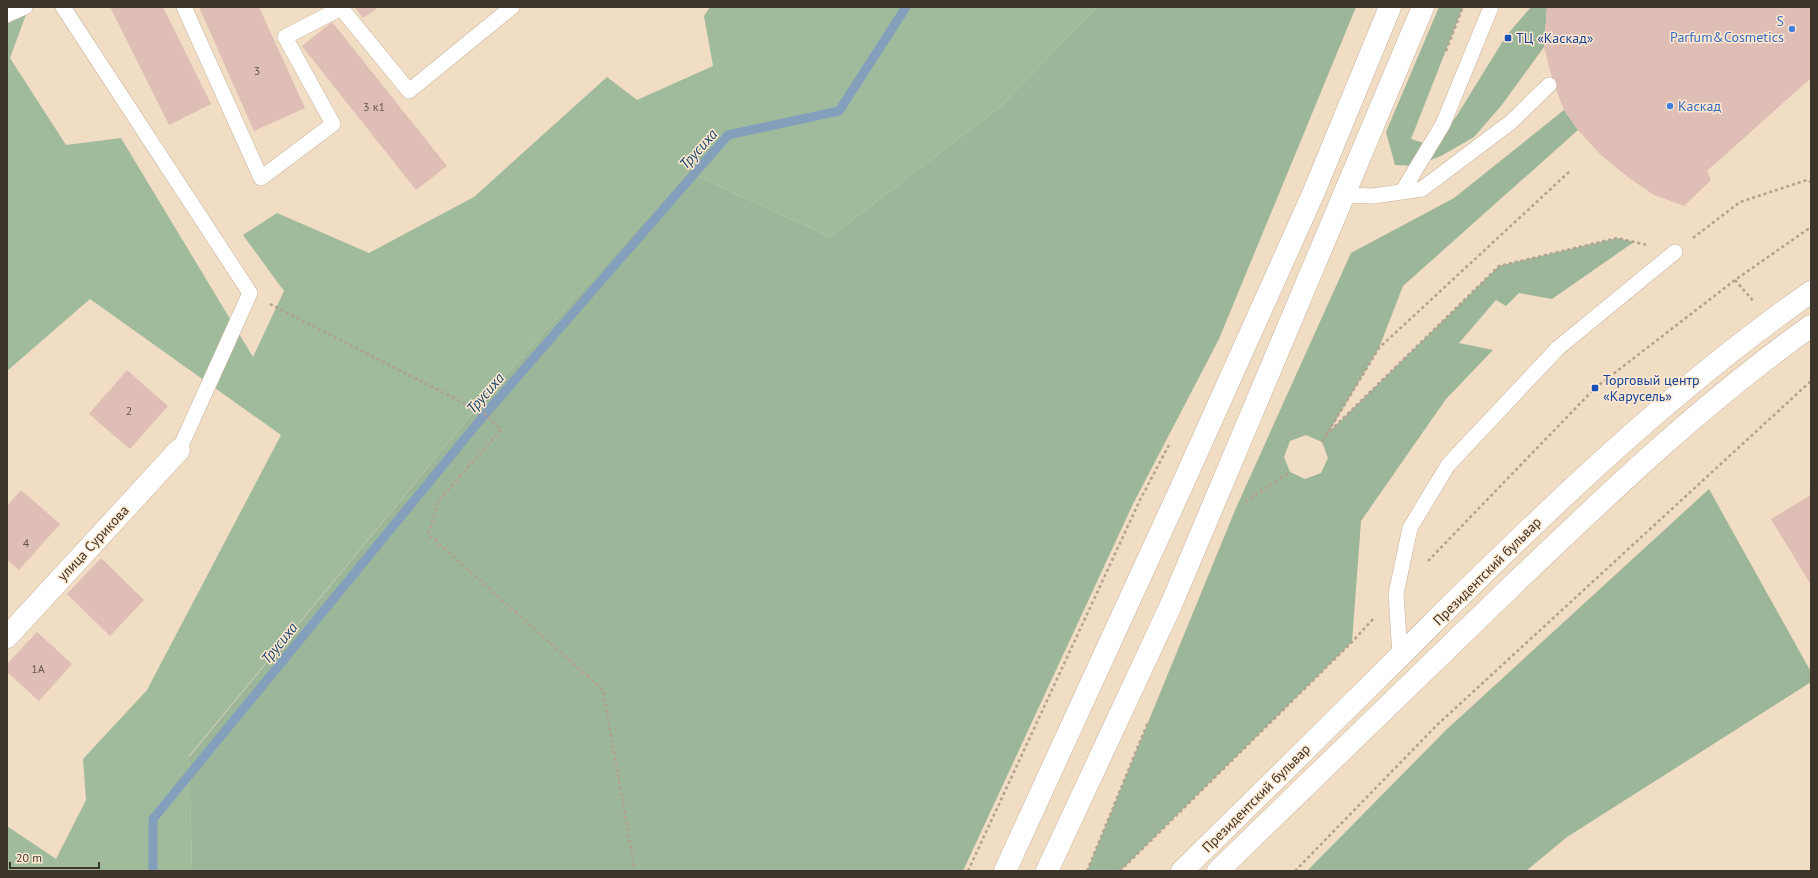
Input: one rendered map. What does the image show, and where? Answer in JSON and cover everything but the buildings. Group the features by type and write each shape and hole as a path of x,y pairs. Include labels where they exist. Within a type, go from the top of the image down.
{"main road":[{"path":"1005,871 1177,497 1306,209 1390,7"},
{"path":"1047,871 1171,605 1423,7"},
{"name":"Президентский бульвар","path":"1182,871 1532,525 1632,433 1722,358 1769,321 1811,292"},
{"name":"Президентский бульвар","path":"1218,871 1403,690 1640,465 1741,378 1811,326"},
{"name":"улица Сурикова","path":"7,636 179,450"}],"lane":[{"path":"7,15 25,7"},
{"path":"64,7 250,293 179,450"},
{"path":"184,7 261,178 333,124 285,38 341,8 409,90 512,7"},
{"path":"1402,192 1443,124 1491,7"},
{"path":"1345,195 1373,196 1422,189 1511,122 1549,85"},
{"path":"1400,656 1396,594 1410,528 1448,465 1558,348 1675,252"}],"path":[{"path":"1322,442 1380,348 1570,171"},
{"path":"1740,202 1807,180 1811,182"},
{"path":"1424,565 1595,388 1735,280 1811,228"},
{"path":"1326,435 1499,266 1617,238 1634,242"},
{"path":"1735,280 1756,304"},
{"path":"250,293 485,414 501,430 439,500 428,534 603,690 635,871"},
{"path":"1296,871 1438,725 1811,382"},
{"path":"968,871 1140,500 1173,437"},
{"path":"1242,504 1290,472"},
{"path":"1120,871 1364,630"}],"green space":[{"path":"710,7 1097,7 1000,107 830,237 688,172 486,397 189,756 192,871 7,871 7,826 56,859 86,800 83,759 147,690 281,435 90,299 7,371 7,24 27,12 10,58 66,145 121,138 253,357 284,291 243,235 277,213 369,253 474,197 607,77 637,100 713,66 704,16"},
{"path":"1097,7 1356,7 1219,339 1133,504 963,871 192,871 189,757 486,397 688,172 830,237 1000,107"},
{"path":"1439,7 1463,7 1411,139 1424,143 1436,139 1456,117 1506,36 1531,7 1547,7 1544,47 1501,106 1474,137 1441,156 1415,166 1395,165 1386,132"},
{"path":"1564,110 1578,130 1403,286 1379,348 1328,433 1499,266 1617,238 1634,242 1552,299 1519,293 1506,306 1496,300 1459,343 1493,350 1446,399 1361,521 1352,642 1120,871 1087,871 1236,508 1351,253 1454,198","holes":["1306,435 1322,442 1328,458 1321,473 1305,479 1290,472 1284,457 1290,441"]},
{"path":"1709,489 1811,672 1811,682 1567,837 1526,871 1307,871 1446,730"}],"waterway":[{"name":"Трусиха","path":"153,871 153,819 485,414 728,135 839,111 906,7"}],"place":[{"name":"S Parfum&Cosmetics","path":"1792,29"},
{"name":"ТЦ «Каскад»","path":"1508,38"},
{"name":"Каскад","path":"1670,106"},
{"name":"Торговый центр «Карусель»","path":"1595,388"}]}
